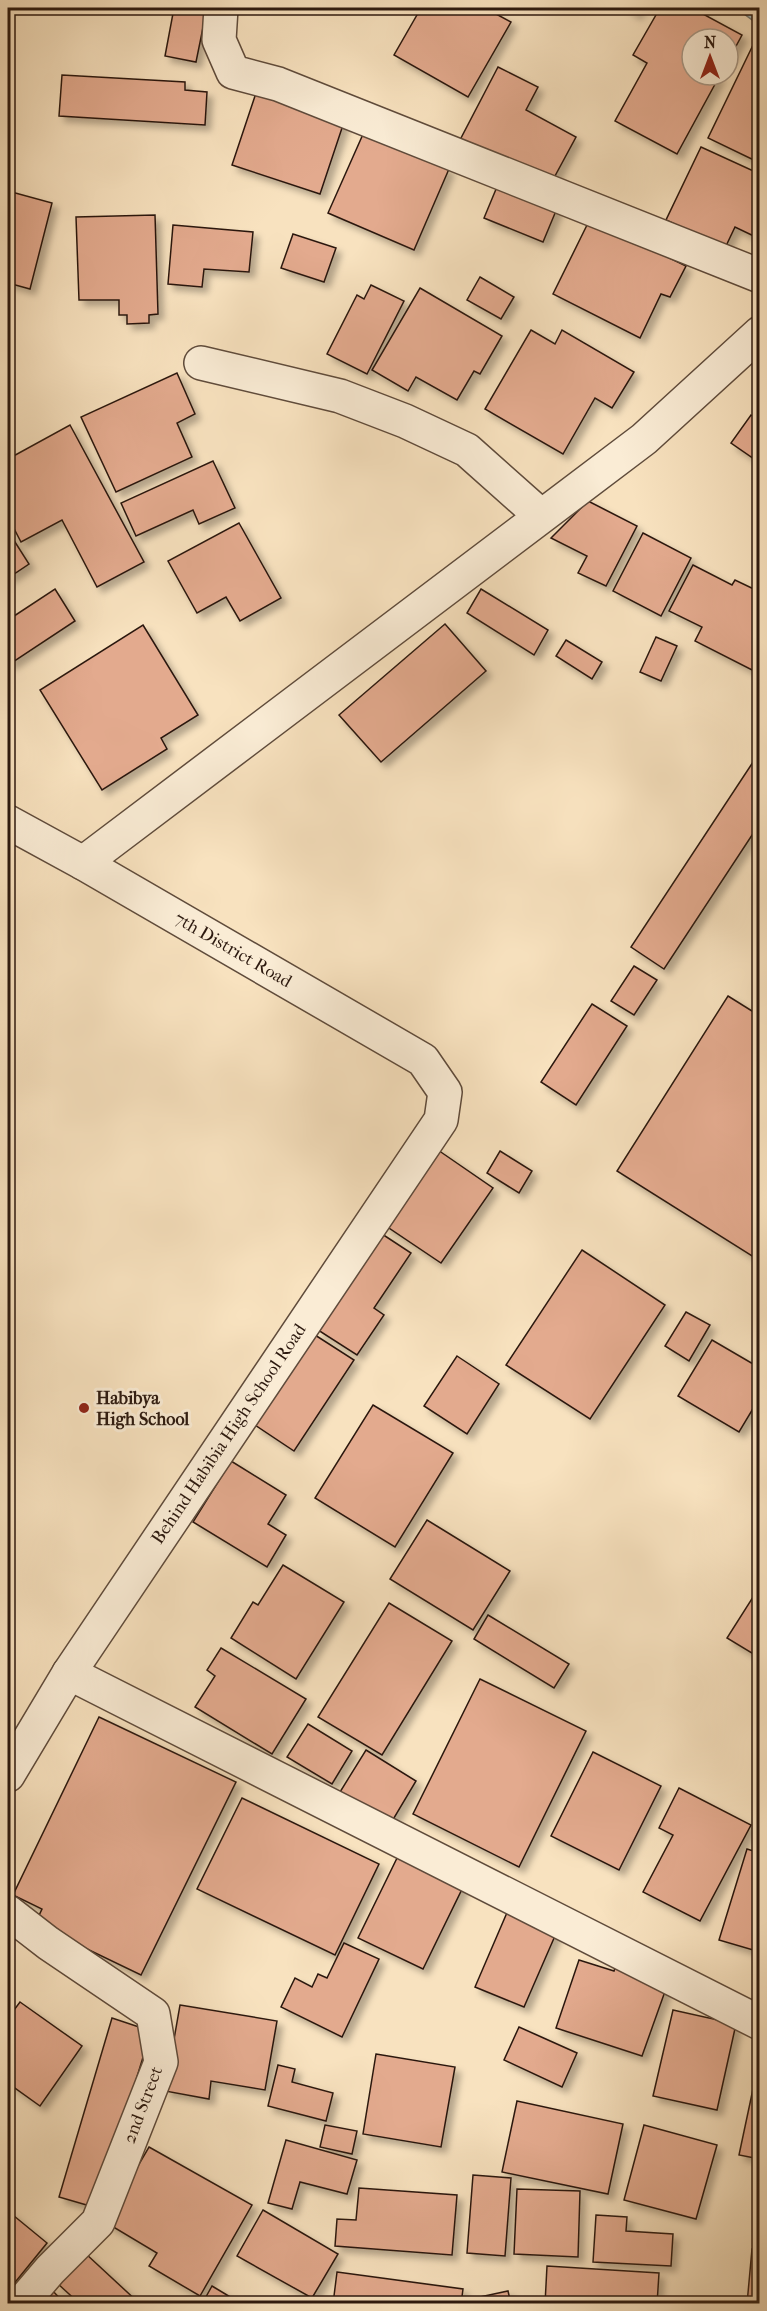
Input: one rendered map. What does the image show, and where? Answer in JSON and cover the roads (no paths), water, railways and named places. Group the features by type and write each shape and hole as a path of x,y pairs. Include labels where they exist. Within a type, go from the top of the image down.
{"street":[{"path":"221,8 219,40 233,72 278,84 759,276"},
{"path":"83,862 644,438 759,333"},
{"path":"201,363 340,396 405,421 467,450 540,515"},
{"name":"7th District Road","path":"8,822 83,862 423,1060 445,1092"},
{"name":"Behind Habibia High School Road","path":"8,1775 69,1672 441,1120 445,1092"},
{"path":"69,1672 759,2023"},
{"name":"2nd Street","path":"8,1912 48,1943 153,2014 161,2062 98,2222 50,2270 21,2304"}],"water":[{"path":"736,8 759,8 759,25"}],"place":[{"name":"Habibya High School","path":"84,1408"}]}
